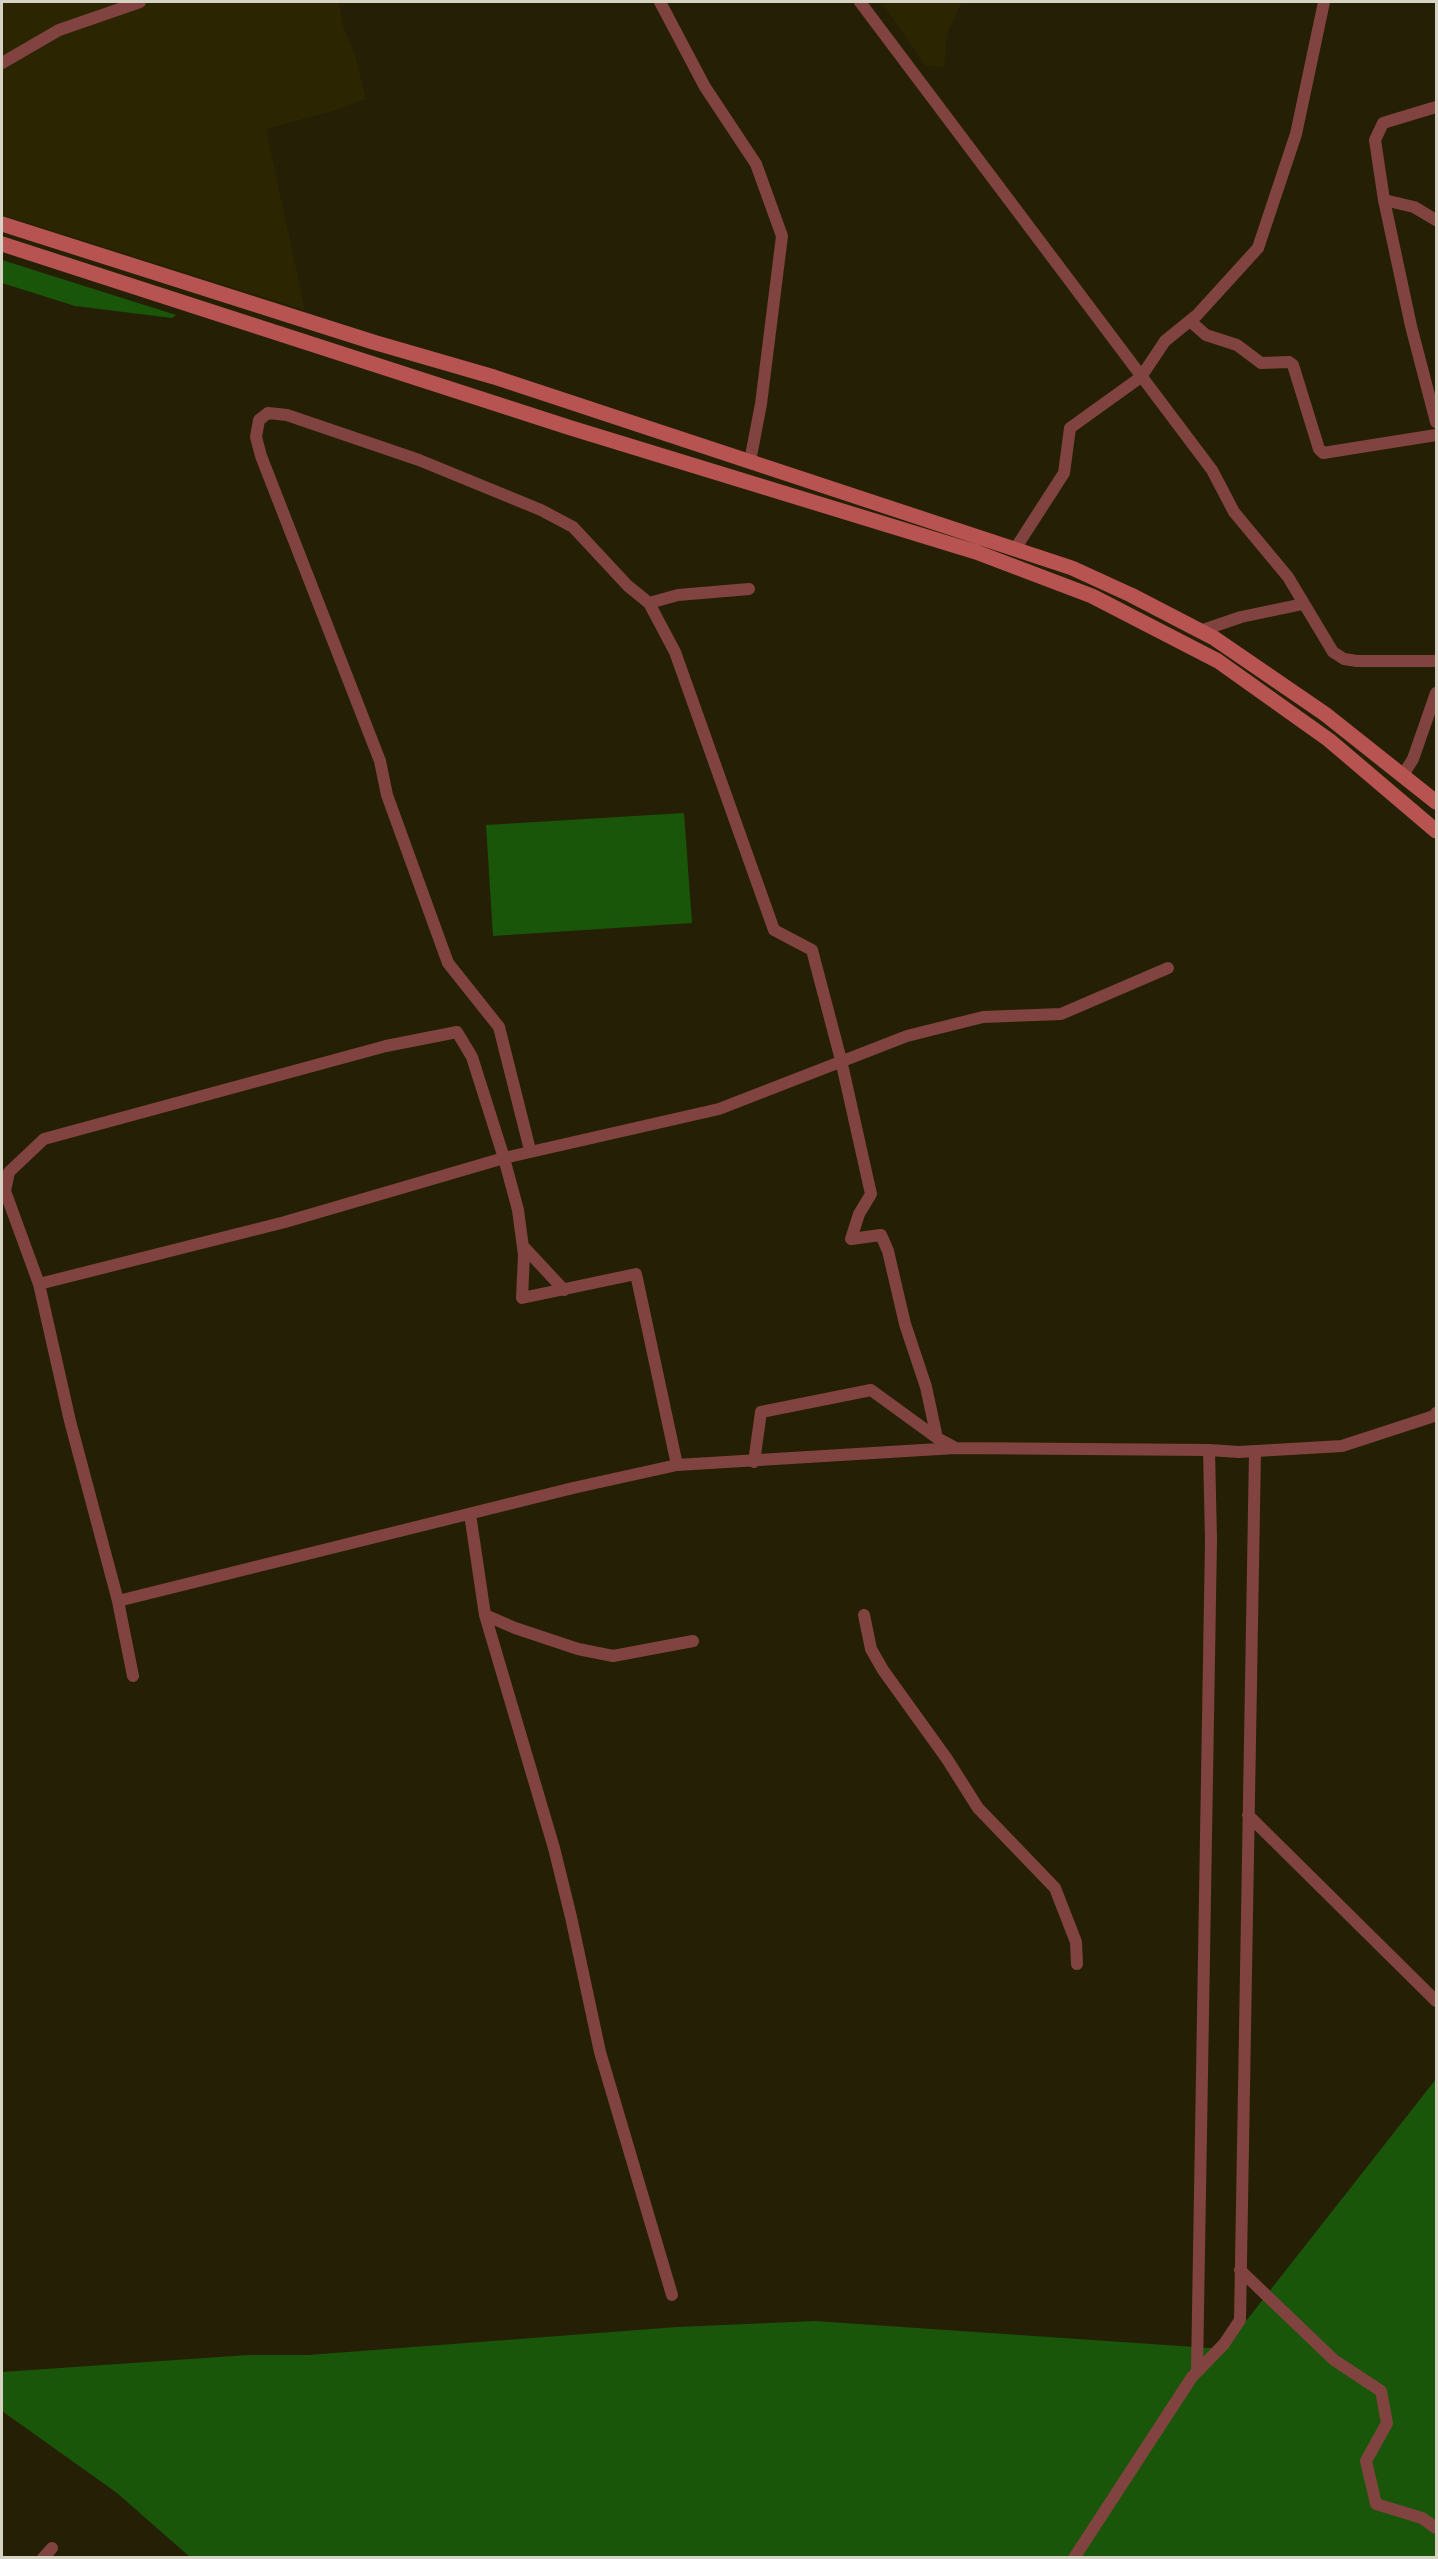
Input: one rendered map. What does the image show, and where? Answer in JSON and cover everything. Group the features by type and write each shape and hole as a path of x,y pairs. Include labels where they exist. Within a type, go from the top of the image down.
{"main road":[{"path":"2,225 373,342 494,377 599,413 767,465 1072,568 1131,595 1200,631 1325,714 1437,802"},
{"path":"2,244 644,450 976,552 1092,596 1218,662 1329,740 1437,831"},
{"path":"595,434 590,422 591,415 599,413"},
{"path":"644,450 652,443 649,429"},
{"path":"760,486 767,465"}],"street":[{"path":"2,63 59,30 140,2"},
{"path":"660,2 705,87 756,164 782,236 761,404 750,461"},
{"path":"860,2 1212,470 1234,512 1288,577 1333,652 1344,659 1388,662 1437,661"},
{"path":"1015,549 1064,473 1070,428 1141,377 1166,341 1190,321 1258,248 1296,134 1324,2"},
{"path":"1437,107 1388,121 1379,126 1375,140 1384,200 1411,326 1437,422"},
{"path":"1384,200 1414,207 1437,220"},
{"path":"1190,321 1206,335 1237,345 1261,363 1293,365 1319,449 1323,453 1437,435"},
{"path":"530,1150 499,1027 448,963 387,795 376,751 258,447 256,429 259,420 268,413 287,415 419,460 541,510 573,527 628,586 649,603 675,652 774,930 812,950 841,1060 871,1194 859,1214 851,1239 881,1236 905,1324 926,1387 938,1438"},
{"path":"649,603 678,595 749,589"},
{"path":"1200,631 1241,617 1303,604"},
{"path":"1403,775 1413,759 1437,693"},
{"path":"39,1284 285,1222 530,1150 719,1109 906,1036 983,1017 1061,1014 1168,968"},
{"path":"133,1676 118,1601 70,1421 39,1284 3,1191 9,1172 44,1139 386,1047 457,1032 472,1057 518,1210 525,1276 522,1298 636,1274 677,1465"},
{"path":"523,1246 564,1290"},
{"path":"754,1462 761,1412 871,1390 955,1448"},
{"path":"118,1601 583,1486 677,1465 955,1448 1255,1451 1342,1446 1434,1416 1437,1413"},
{"path":"1197,2370 1211,1540 1209,1450"},
{"path":"1074,2558 1197,2370 1224,2344 1240,2320 1255,1451"},
{"path":"470,1514 485,1615 554,1848 574,1927 600,2052 672,2295"},
{"path":"485,1615 557,1642 613,1656 693,1641"},
{"path":"864,1615 871,1649 978,1809 1055,1888 1076,1942 1077,1964"},
{"path":"1248,1815 1437,2001"},
{"path":"1240,2270 1334,2360 1381,2391 1387,2423 1366,2461 1376,2504 1422,2518 1437,2528"},
{"path":"43,2558 52,2548"}],"shaded area":[{"path":"2,2 339,2 343,27 354,51 366,99 333,111 266,129 305,310 2,215"},
{"path":"881,2 962,2 947,34 944,67 926,66"}],"green space":[{"path":"2,260 176,315 172,318 75,306 2,283"},
{"path":"684,813 692,923 493,936 486,825"},
{"path":"1436,2079 1436,2557 190,2557 117,2493 2,2411 2,2372 248,2355 308,2355 677,2327 815,2321 1224,2349"}]}
